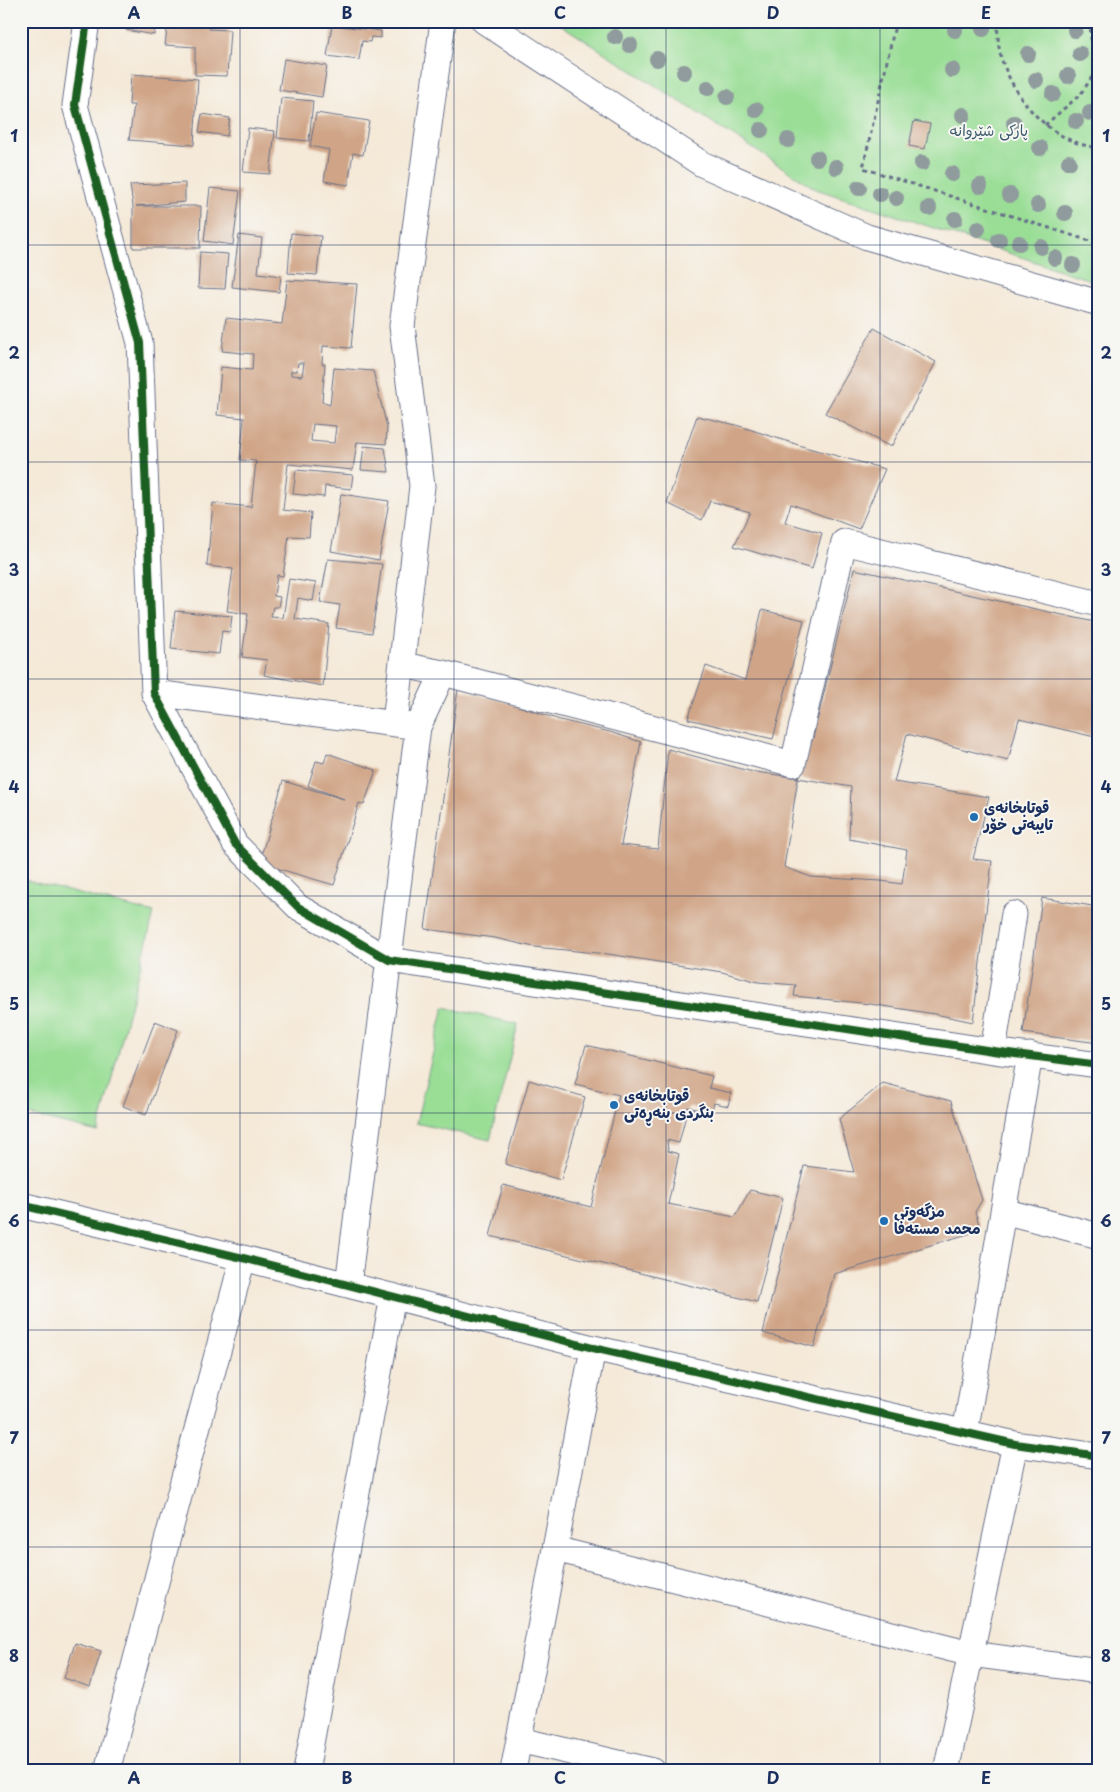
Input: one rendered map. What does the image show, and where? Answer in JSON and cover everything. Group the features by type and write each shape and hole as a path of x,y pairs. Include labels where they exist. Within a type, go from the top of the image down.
{"street":[{"path":"87,21 75,105 140,343 154,692 236,844 298,907 389,960 993,1051 1099,1065"},
{"path":"348,1284 389,960 407,725 402,665 422,486 402,326 443,21"},
{"path":"484,21 702,164 868,236 1099,303"},
{"path":"402,665 443,673 793,764 844,542 1099,604"},
{"path":"407,725 443,673"},
{"path":"154,692 407,725"},
{"path":"993,1051 1014,914"},
{"path":"965,1432 1030,1055"},
{"path":"21,1205 348,1284 593,1348 1015,1444 1099,1456"},
{"path":"1003,1211 1099,1236"},
{"path":"107,1771 243,1258"},
{"path":"306,1771 393,1296"},
{"path":"513,1771 593,1348"},
{"path":"946,1771 1015,1444"},
{"path":"555,1549 971,1654 1099,1670"},
{"path":"519,1740 653,1771"}],"path":[{"path":"896,21 863,168 1099,244"},
{"path":"997,21 1002,62 1020,100 1050,129 1086,147 1099,148"},
{"path":"1092,21 1090,30 1091,41 1099,54"},
{"path":"1045,125 1081,94 1099,66"}],"green space":[{"name":"پارکی شێروانە","path":"555,21 1099,21 1099,283 816,189"},
{"path":"21,879 154,913 98,1132 21,1113"},
{"path":"444,1007 518,1024 490,1140 416,1123"}],"building":[{"path":"128,21 156,21 154,35 126,30"},
{"path":"168,21 210,21 209,29 230,30 227,76 195,75 195,47 165,45"},
{"path":"334,21 385,21 384,28 334,23"},
{"path":"332,25 381,31 381,38 371,37 370,42 362,41 359,60 327,56"},
{"path":"284,59 327,66 322,97 279,90"},
{"path":"131,74 198,79 194,145 129,140 134,105 129,105"},
{"path":"281,98 313,101 309,141 277,138"},
{"path":"316,113 369,121 363,155 353,153 348,185 324,181 329,150 310,146"},
{"path":"202,114 230,118 227,136 199,132"},
{"path":"914,121 930,124 925,149 909,146"},
{"path":"248,128 275,131 270,174 243,172"},
{"path":"185,183 185,202 136,206 201,206 200,248 133,248 133,206 130,185"},
{"path":"210,188 240,191 233,245 204,241"},
{"path":"291,233 321,236 317,275 288,273"},
{"path":"239,235 262,238 258,273 281,276 279,292 232,287"},
{"path":"200,252 228,254 225,289 198,288"},
{"path":"287,280 357,284 351,348 323,346 322,364 325,364 322,402 330,405 334,368 373,371 387,427 386,444 357,442 353,470 288,464 283,510 311,513 309,537 289,536 283,576 277,575 274,596 280,597 278,607 273,607 271,617 283,618 289,579 316,583 313,601 298,598 295,619 329,624 323,686 264,675 267,660 242,657 248,614 227,611 233,569 207,566 213,503 251,507 256,461 240,460 244,418 217,415 221,367 252,370 253,354 222,351 226,318 282,324","holes":["298,363 304,363 302,376 291,375 291,371 297,371","313,424 336,426 334,443 311,441"]},
{"path":"874,328 936,362 891,447 825,413"},
{"path":"697,416 736,425 808,448 885,469 859,529 791,504 785,522 822,533 812,569 734,546 750,512 710,501 702,520 667,503"},
{"path":"364,446 385,448 389,472 361,470"},
{"path":"296,470 353,475 351,489 325,486 324,497 293,494"},
{"path":"341,494 389,501 379,560 331,551"},
{"path":"328,559 382,564 372,633 336,628 340,605 320,602"},
{"path":"854,569 1099,623 1099,738 1019,719 1008,761 907,734 894,782 989,797 973,859 992,861 973,1022 870,1004 794,996 796,985 758,982 722,972 608,954 534,947 495,938 425,929 458,689 641,742 621,845 658,849 668,749 749,771 798,778 813,738","holes":["798,778 851,787 849,839 907,850 902,884 811,877 784,867"]},
{"path":"762,610 804,620 773,739 688,719 706,666 745,680"},
{"path":"175,611 232,616 230,632 222,631 219,654 171,649"},
{"path":"327,753 376,770 364,805 359,803 334,885 259,863 283,781 344,799 308,786 316,761 324,763"},
{"path":"1042,898 1099,907 1099,1043 1023,1033"},
{"path":"155,1021 178,1030 146,1115 123,1106"},
{"path":"586,1045 712,1076 709,1088 731,1093 728,1106 714,1103 711,1113 688,1107 679,1143 667,1140 668,1151 679,1154 668,1204 735,1217 750,1190 783,1198 757,1302 490,1236 503,1185 591,1207 619,1095 575,1084"},
{"path":"529,1080 585,1097 561,1180 505,1164"},
{"name":"مزگەوتی محمد مستەفا","path":"883,1083 951,1101 982,1200 975,1212 981,1230 834,1274 814,1347 763,1333 804,1166 854,1172 839,1119"},
{"path":"75,1643 101,1651 90,1687 64,1678"}],"cycle path":[{"path":"87,21 75,105 140,343 154,693 235,844 298,907 389,960 993,1051 1099,1065"},
{"path":"21,1205 243,1258 593,1348 1015,1444 1099,1456"}],"place":[{"name":"قوتابخانەی تایبەتی خۆر","path":"974,817"},
{"name":"قوتابخانەی بنگردی بنەڕەتی","path":"614,1105"},
{"name":"مزگەوتی محمد مستەفا","path":"884,1221"}]}
